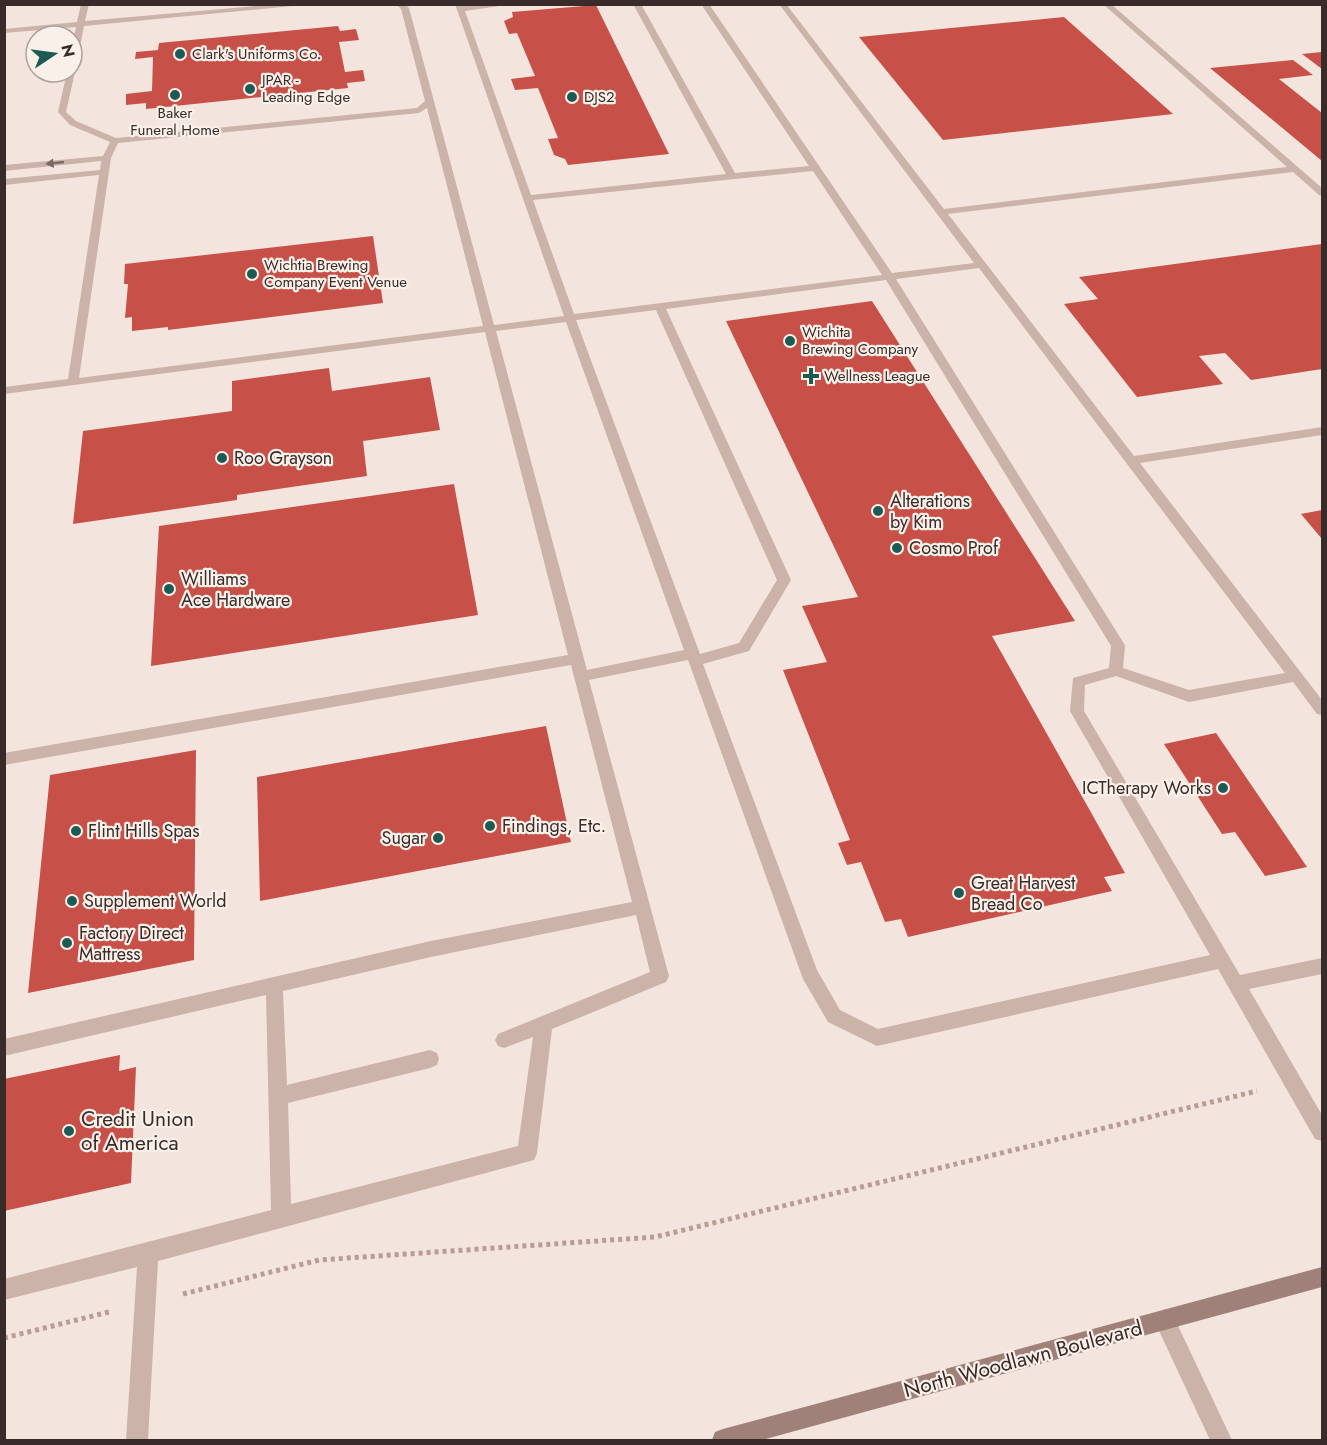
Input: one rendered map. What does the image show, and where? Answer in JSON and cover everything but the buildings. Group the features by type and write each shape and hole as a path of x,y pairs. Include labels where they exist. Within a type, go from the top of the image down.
{"main road":[{"name":"North Woodlawn Boulevard","path":"723,1440 778,1433 1166,1320 1323,1277"}],"lane":[{"path":"85,4 81,24 310,4"},
{"path":"399,4 405,8 660,976 504,1040"},
{"path":"511,4 460,7 570,318 809,973 834,1016 877,1038 1222,960"},
{"path":"637,4 732,176"},
{"path":"705,4 889,277 1118,646 1116,671"},
{"path":"782,4 1323,710"},
{"path":"1106,4 1323,193"},
{"path":"4,31 24,29"},
{"path":"68,84 62,112 73,123 115,141 419,110 430,102"},
{"path":"73,382 106,158 115,141"},
{"path":"4,168 106,158"},
{"path":"529,198 814,168"},
{"path":"941,212 1295,169"},
{"path":"4,182 104,172"},
{"path":"4,391 981,265"},
{"path":"581,676 744,647 784,580 660,307"},
{"path":"1131,460 1323,431"},
{"path":"4,759 577,659"},
{"path":"1296,676 1189,696 1116,671 1078,682 1077,711 1323,1132"},
{"path":"4,1048 430,949 641,907"},
{"path":"1236,984 1323,966"},
{"path":"274,984 280,1217"},
{"path":"4,1290 527,1154 544,1024"},
{"path":"278,1096 430,1059"},
{"path":"137,1440 148,1254"},
{"path":"1166,1320 1221,1440"}],"path":[{"path":"4,1338 319,1260 655,1237 1293,1082"}],"place":[{"name":"Clark's Uniforms Co.","path":"180,54"},
{"name":"JPAR - Leading Edge","path":"250,89"},
{"name":"Baker Funeral Home","path":"175,95"},
{"name":"DJS2","path":"572,97"},
{"name":"Wichtia Brewing Company Event Venue","path":"252,274"},
{"name":"Wichita Brewing Company","path":"790,341"},
{"name":"Wellness League","path":"811,376"},
{"name":"Roo Grayson","path":"222,458"},
{"name":"Alterations by Kim","path":"878,511"},
{"name":"Cosmo Prof","path":"897,548"},
{"name":"Williams Ace Hardware","path":"169,589"},
{"name":"ICTherapy Works","path":"1223,788"},
{"name":"Findings, Etc.","path":"490,826"},
{"name":"Flint Hills Spas","path":"76,831"},
{"name":"Sugar","path":"438,838"},
{"name":"Great Harvest Bread Co","path":"959,893"},
{"name":"Supplement World","path":"72,901"},
{"name":"Factory Direct Mattress","path":"67,943"},
{"name":"Credit Union of America","path":"69,1131"}]}
